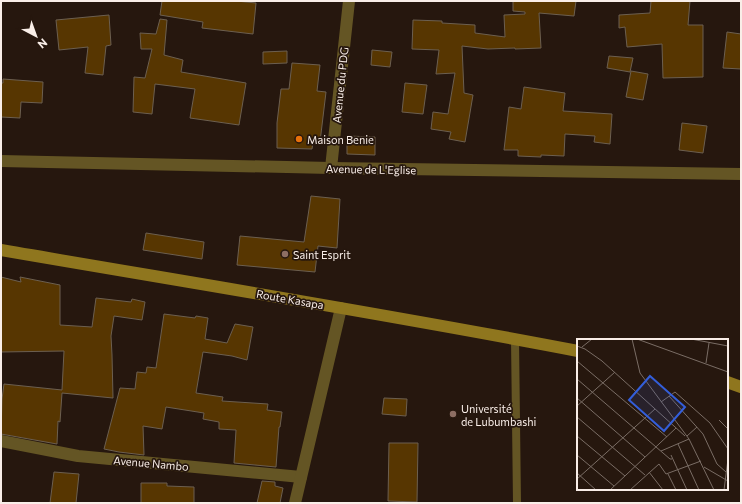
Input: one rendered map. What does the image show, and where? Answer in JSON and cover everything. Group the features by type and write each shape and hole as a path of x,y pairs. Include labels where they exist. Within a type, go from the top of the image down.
{"main road":[{"name":"Route Kasapa","path":"1,250 340,308 577,351"},
{"path":"728,382 741,387"}],"street":[{"name":"Avenue du PDG","path":"332,168 349,1"},
{"name":"Avenue de L'Eglise","path":"1,161 741,174"},
{"path":"295,503 340,308"},
{"name":"Avenue Nambo","path":"1,441 78,456 301,477"}],"lane":[{"path":"516,339 518,503"}],"building":[{"path":"162,1 236,1 256,3 253,34 202,28 203,22 160,15"},
{"path":"513,1 576,1 574,16 539,13 541,48 488,49 462,46 464,93 473,95 465,142 449,139 451,132 431,129 433,112 448,114 455,73 436,74 439,50 412,49 413,20 442,21 442,23 475,25 475,33 505,37 504,15 525,14 525,12 513,11"},
{"path":"651,1 690,1 688,25 703,25 703,77 663,78 662,44 627,47 625,27 619,28 619,15 650,13"},
{"path":"109,15 111,45 106,46 103,75 85,73 88,47 59,50 56,20"},
{"path":"160,19 167,20 164,55 183,60 181,72 246,83 239,125 190,118 195,89 155,84 152,114 133,112 134,77 145,78 152,49 141,49 140,33 156,34"},
{"path":"727,32 741,34 741,69 723,68"},
{"path":"372,50 392,52 390,67 371,65"},
{"path":"287,51 287,63 263,64 263,52"},
{"path":"609,56 633,58 630,72 607,68"},
{"path":"292,63 320,65 317,91 326,92 320,142 313,142 312,149 277,148 277,123 281,89 289,89"},
{"path":"631,71 648,74 643,100 626,97"},
{"path":"3,79 43,82 42,103 21,102 20,118 1,117 1,83 3,83"},
{"path":"405,83 427,85 423,114 402,112"},
{"path":"524,87 565,93 563,111 612,114 610,144 594,142 595,136 565,134 564,156 518,156 518,150 504,150 509,107 521,109"},
{"path":"682,123 707,126 703,153 679,150"},
{"path":"347,136 375,137 375,155 347,154"},
{"path":"311,196 340,199 337,248 318,246 315,272 237,265 240,236 304,242"},
{"path":"146,233 204,242 202,259 143,250"},
{"path":"1,277 21,282 20,277 60,285 60,325 92,327 96,298 131,302 132,299 145,302 142,320 114,316 111,336 113,398 62,393 60,422 58,421 57,444 1,434 4,384 62,390 64,351 1,352"},
{"path":"164,314 208,318 205,339 227,343 235,324 253,327 247,360 232,356 203,352 196,393 223,397 222,401 268,404 267,410 282,412 279,427 276,467 234,463 236,430 219,429 219,422 203,419 204,413 166,407 162,429 143,426 144,455 104,449 120,388 135,389 137,372 146,373 147,367 156,368"},
{"path":"384,398 407,399 406,416 382,414"},
{"path":"389,443 418,443 417,502 388,501"},
{"path":"54,472 79,474 76,503 50,503"},
{"path":"262,481 275,482 275,486 283,488 280,503 257,503"},
{"path":"141,483 167,483 167,486 194,487 194,503 141,503"}],"place":[{"name":"Maison Benie","path":"299,139"},
{"name":"Saint Esprit","path":"285,254"},
{"name":"Université de Lubumbashi","path":"453,414"}]}
